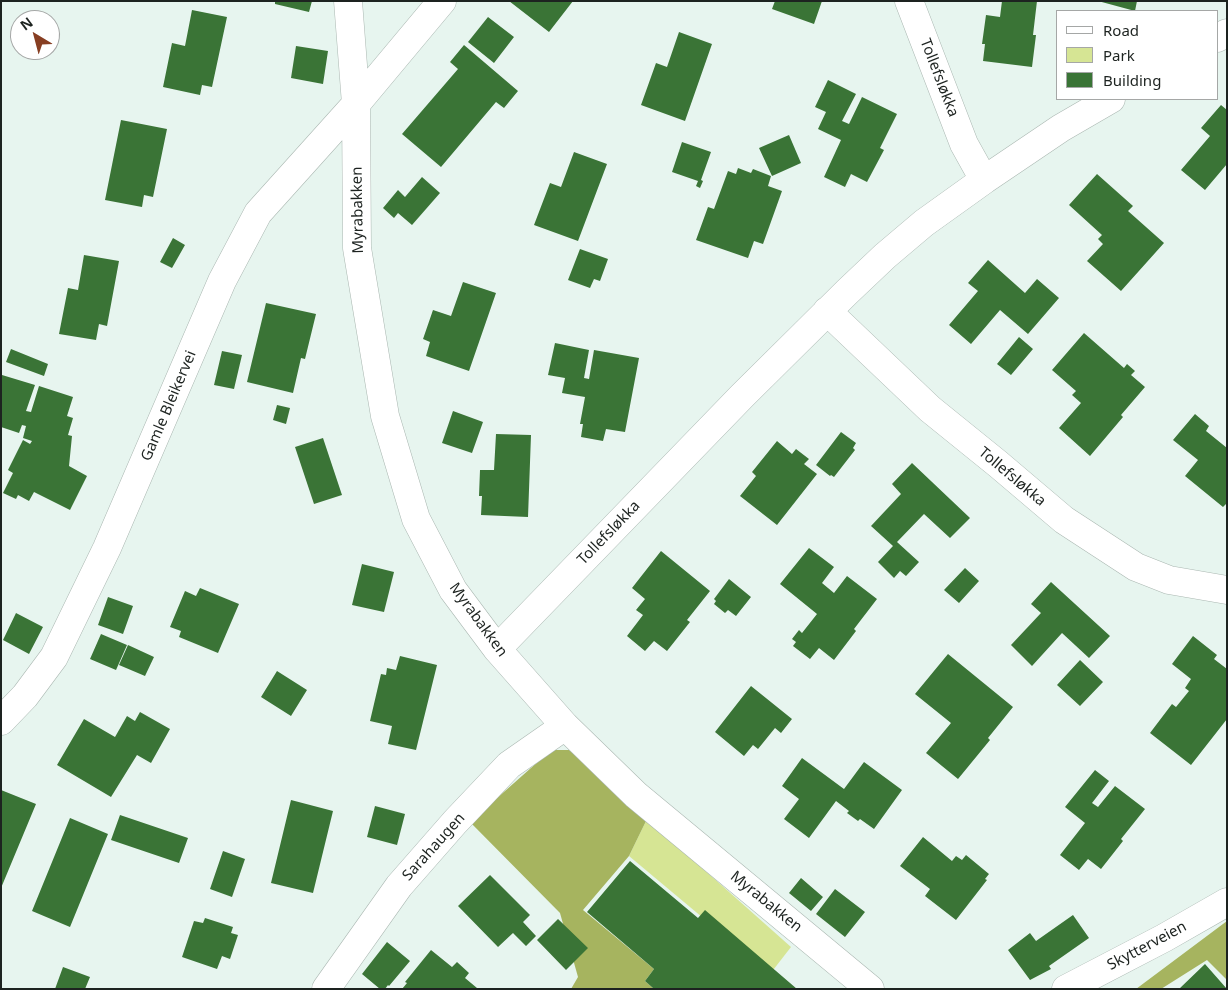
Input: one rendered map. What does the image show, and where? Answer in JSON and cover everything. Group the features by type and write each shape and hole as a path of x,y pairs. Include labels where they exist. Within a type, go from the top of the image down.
{"street":[{"name":"Myrabakken","path":"348,1 356,104 357,248 385,416 416,519 453,590 497,648 564,726 636,795 870,989"},
{"path":"356,104 442,1"},
{"name":"Tollefsløkka","path":"909,1 964,144 984,180"},
{"name":"Tollefsløkka","path":"497,648 742,396 827,311 892,250 924,223 984,180 1061,128 1109,100"},
{"name":"Gamle Bleikervei","path":"1,722 25,696 54,657 107,548 222,281 258,214 356,104"},
{"name":"Tollefsløkka","path":"827,311 930,409 1064,520 1136,567 1169,580 1227,590"},
{"name":"Sarahaugen","path":"326,989 399,886 455,822 510,765 564,726"},
{"name":"Skytterveien","path":"1066,989 1164,938 1227,902"}],"green space":[{"path":"554,750 569,750 590,763 647,819 629,856 583,910 654,969 645,981 654,989 571,989 578,977 560,913 470,822 540,760"},
{"path":"647,819 791,947 770,974 629,856"},
{"path":"1227,921 1227,980 1207,960 1161,989 1136,989"}],"building":[{"path":"275,1 312,1 309,12 275,4"},
{"path":"509,1 573,1 549,32"},
{"path":"775,1 822,1 814,24 772,9"},
{"path":"1002,1 1037,1 1033,35 1036,35 1032,67 983,61 985,44 982,44 986,15 1000,17"},
{"path":"1098,1 1137,1 1135,10"},
{"path":"192,10 227,17 212,87 202,85 200,95 163,87 172,43 185,46"},
{"path":"488,17 514,37 494,63 468,42"},
{"path":"679,32 712,44 685,121 641,105 656,63 667,67"},
{"path":"464,45 518,91 504,108 496,102 441,167 402,134 458,69 450,62"},
{"path":"296,46 328,51 323,84 291,78"},
{"path":"828,80 856,94 842,121 849,124 862,97 897,114 880,148 884,150 867,182 851,174 845,187 824,177 841,140 818,129 826,112 815,107"},
{"path":"1221,105 1227,110 1227,164 1205,190 1181,170 1210,136 1201,128"},
{"path":"121,120 167,129 153,197 144,195 142,207 105,200"},
{"path":"789,135 801,163 772,176 759,148"},
{"path":"682,142 711,152 700,188 696,186 698,181 672,172"},
{"path":"574,152 607,164 578,241 534,225 550,183 561,187"},
{"path":"738,168 751,173 753,169 771,176 768,186 782,191 763,244 754,241 748,258 696,240 708,207 714,209 728,171 736,174"},
{"path":"1097,174 1133,206 1128,211 1164,243 1121,291 1087,261 1103,244 1098,239 1102,235 1069,205"},
{"path":"422,177 440,193 412,225 398,213 394,218 383,208 398,190 405,197"},
{"path":"173,238 185,245 172,268 160,262"},
{"path":"580,249 608,259 600,281 594,279 590,288 568,280"},
{"path":"84,255 119,261 107,326 99,324 96,340 59,334 68,288 78,290"},
{"path":"988,260 1025,293 1037,279 1059,298 1028,334 1000,310 971,344 949,325 978,291 968,283"},
{"path":"463,282 496,293 469,371 426,356 430,342 423,339 433,310 451,316"},
{"path":"266,303 316,314 305,359 301,358 293,393 247,382"},
{"path":"1084,333 1124,368 1127,364 1135,371 1131,375 1145,387 1090,456 1059,428 1081,403 1072,395 1076,391 1052,370"},
{"path":"1019,337 1033,349 1011,375 997,364"},
{"path":"555,343 589,350 584,378 589,379 594,350 639,358 625,432 606,429 603,441 581,437 583,424 580,424 585,397 562,393 565,378 548,375"},
{"path":"11,349 48,364 44,376 6,362"},
{"path":"222,351 242,355 234,389 214,385"},
{"path":"2,375 35,385 26,411 31,412 39,386 73,397 67,416 73,418 68,435 72,436 69,466 87,476 70,510 34,492 29,501 18,495 16,499 3,493 13,473 8,470 23,440 30,444 32,441 23,438 26,426 22,425 19,433 1,427"},
{"path":"277,405 290,408 286,424 273,420"},
{"path":"453,411 483,422 472,453 442,443"},
{"path":"1195,414 1209,426 1206,431 1227,448 1227,503 1223,507 1185,476 1198,460 1173,440"},
{"path":"841,432 856,443 853,448 855,450 834,477 816,465"},
{"path":"496,434 531,435 528,517 481,515 482,496 479,496 480,470 494,470"},
{"path":"323,438 342,495 314,504 295,447"},
{"path":"777,441 792,454 796,449 809,459 804,464 817,474 777,525 740,496 756,476 752,472"},
{"path":"912,463 970,518 950,538 924,514 897,542 919,562 906,576 900,571 894,578 878,562 893,546 871,526 901,494 892,484"},
{"path":"809,548 834,567 822,583 834,593 847,576 877,599 854,629 856,631 834,660 819,648 810,659 793,646 796,642 792,639 799,630 802,633 817,614 780,584"},
{"path":"661,551 710,591 687,620 690,622 667,651 654,641 645,651 627,636 643,615 636,610 645,599 632,588"},
{"path":"362,564 394,572 384,612 352,605"},
{"path":"965,568 979,581 959,603 944,590"},
{"path":"729,579 751,597 736,616 728,610 725,613 714,604 716,601 714,599"},
{"path":"1051,582 1110,636 1089,658 1062,633 1032,666 1011,645 1041,613 1031,604"},
{"path":"200,588 239,604 218,653 179,637 181,631 170,627 185,591 196,596"},
{"path":"108,597 133,606 123,634 98,625"},
{"path":"16,613 43,627 29,654 3,640"},
{"path":"101,634 127,645 116,670 90,659"},
{"path":"1193,636 1217,655 1214,659 1227,669 1227,719 1191,765 1150,733 1172,704 1176,707 1189,691 1185,688 1191,679 1172,664"},
{"path":"128,645 154,657 145,676 119,665"},
{"path":"948,654 1013,707 988,738 990,740 958,779 926,753 951,723 915,694"},
{"path":"400,656 437,665 416,750 388,744 392,726 370,721 381,674 386,675 387,668 396,670"},
{"path":"1080,660 1103,682 1080,706 1057,685"},
{"path":"277,671 307,690 291,716 261,697"},
{"path":"751,686 792,719 781,733 775,728 758,749 753,745 744,756 715,732"},
{"path":"140,712 170,729 151,763 137,755 111,797 57,765 84,719 115,737 127,716 135,721"},
{"path":"802,758 844,789 864,762 902,790 874,829 847,813 849,811 836,801 809,838 784,819 799,799 782,786"},
{"path":"1095,770 1109,781 1092,803 1098,807 1115,786 1145,809 1121,839 1123,841 1101,869 1088,859 1079,870 1060,855 1085,823 1065,807"},
{"path":"1,790 36,804 1,888"},
{"path":"291,800 333,811 313,893 271,883"},
{"path":"375,806 405,814 397,845 367,837"},
{"path":"120,815 188,838 179,863 111,840"},
{"path":"70,818 108,834 70,927 32,911"},
{"path":"923,837 952,861 956,856 962,860 966,855 989,874 985,879 987,880 956,920 925,896 930,889 900,866"},
{"path":"223,851 245,859 232,897 210,889"},
{"path":"630,861 698,918 705,910 797,989 654,989 645,981 654,969 587,912"},
{"path":"490,875 530,915 523,922 536,936 526,946 513,933 498,947 458,906"},
{"path":"801,878 823,897 811,911 789,893"},
{"path":"835,889 865,912 845,937 816,914"},
{"path":"1073,915 1089,938 1049,966 1051,969 1030,980 1008,950 1030,933 1036,941"},
{"path":"205,918 233,927 231,933 238,935 230,959 222,956 217,969 182,957 194,921 203,923"},
{"path":"558,919 588,948 566,970 537,940"},
{"path":"387,942 410,961 389,986 385,989 380,989 362,974"},
{"path":"431,950 452,967 457,962 469,973 465,978 477,988 402,989 407,983 405,982"},
{"path":"1205,964 1227,989 1179,989"},
{"path":"63,967 90,977 85,989 55,989"}]}
